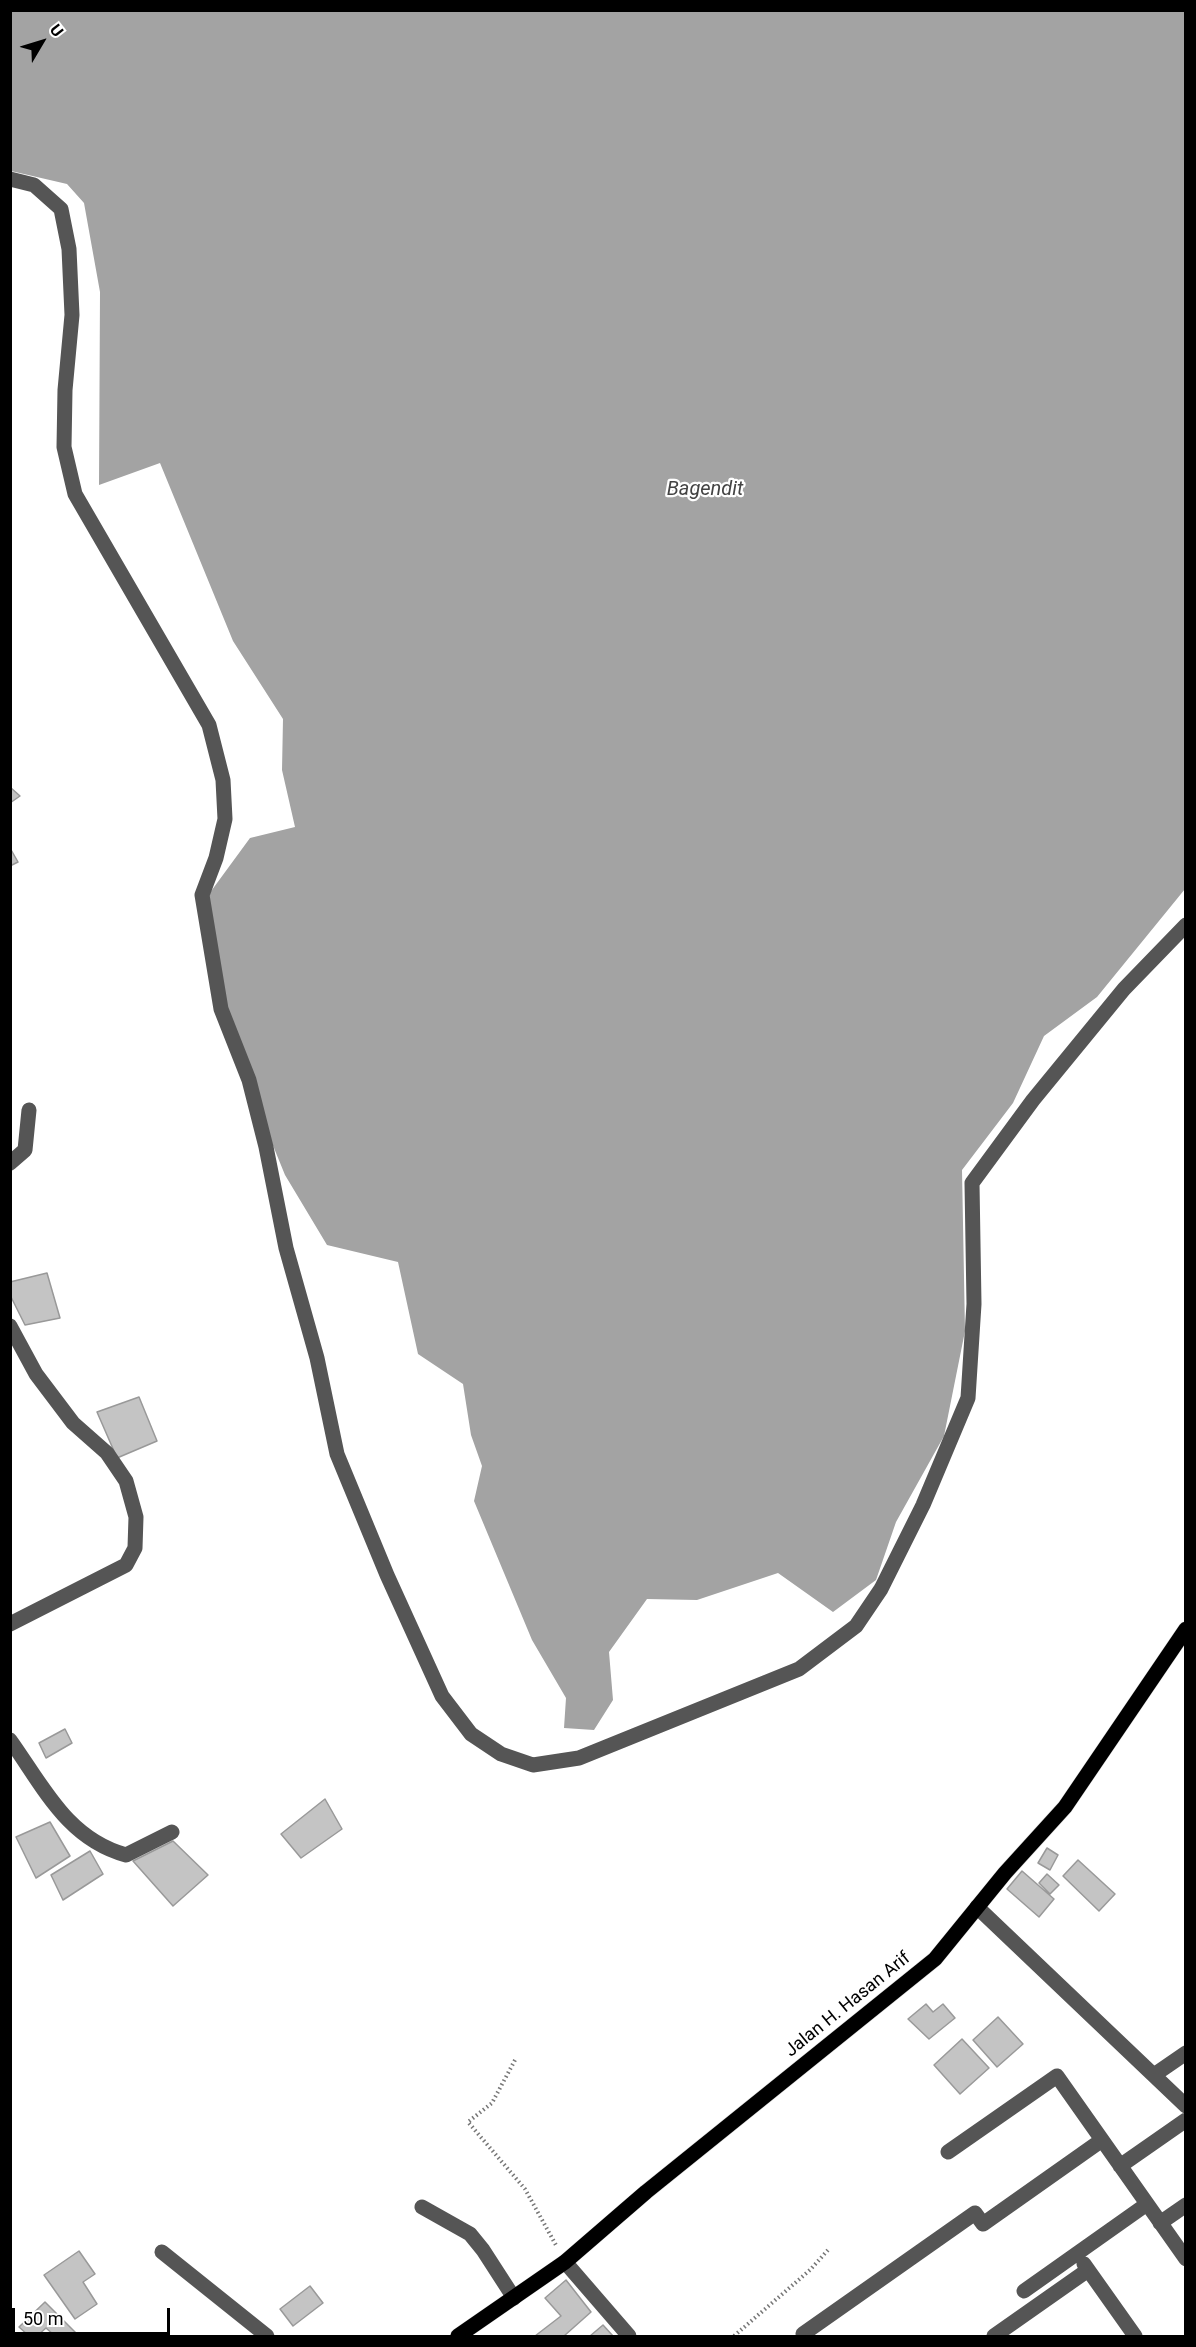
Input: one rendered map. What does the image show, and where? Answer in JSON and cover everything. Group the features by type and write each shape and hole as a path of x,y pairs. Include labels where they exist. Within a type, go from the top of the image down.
{"main road":[{"name":"Jalan H. Hasan Arif","path":"458,2337 565,2262 646,2192 935,1959 977,1907 1065,1808 1185,1629"}],"street":[{"path":"10,179 34,185 61,209 69,249 72,315 65,390 64,447 75,494 209,724 223,780 225,819 216,858 202,895 221,1008 249,1080 261,1125 286,1248 316,1358 336,1454 387,1575 442,1696 471,1734 501,1754 533,1765 579,1758 799,1669 856,1626 881,1589 923,1505 968,1398 974,1304 972,1183 1033,1100 1124,989 1185,925"},
{"path":"10,1162 25,1150 29,1110"},
{"path":"10,1326 36,1374 73,1423 107,1454 126,1481 136,1517 135,1548 126,1565 10,1624"},
{"path":"10,1740 66,1820 89,1840 126,1855 172,1833"},
{"path":"977,1907 1185,2106"},
{"path":"1154,2075 1185,2053"},
{"path":"948,2152 1057,2076 1185,2259"},
{"path":"1120,2166 1185,2120"},
{"path":"803,2334 975,2213 983,2224 1102,2140"},
{"path":"1024,2291 1147,2204"},
{"path":"1160,2223 1185,2205"},
{"path":"422,2207 470,2234 514,2298"},
{"path":"162,2252 267,2337"},
{"path":"1077,2254 1132,2335"},
{"path":"565,2262 629,2337"},
{"path":"994,2337 1088,2270"}],"path":[{"path":"515,2060 492,2103 468,2122 525,2189 565,2262"},
{"path":"734,2337 810,2270 828,2250"}],"water":[{"name":"Bagendit","path":"11,11 1185,11 1185,889 1097,997 1044,1036 1013,1103 962,1170 965,1331 944,1436 896,1522 876,1580 833,1612 778,1573 697,1600 647,1599 609,1652 613,1700 594,1730 564,1728 566,1698 532,1640 474,1501 482,1466 471,1435 463,1384 418,1354 398,1262 327,1245 285,1175 215,1003 198,909 250,838 295,827 282,770 283,719 233,641 160,463 99,485 100,292 84,203 67,184 11,171"}],"building":[{"path":"10,787 20,796 10,803"},
{"path":"10,848 18,862 10,866"},
{"path":"47,1273 60,1318 25,1325 10,1295 10,1282"},
{"path":"139,1397 157,1441 117,1458 97,1412"},
{"path":"65,1729 72,1743 46,1758 39,1743"},
{"path":"325,1799 342,1829 301,1858 281,1834"},
{"path":"50,1822 70,1856 36,1878 16,1837"},
{"path":"173,1841 208,1875 173,1906 133,1861"},
{"path":"1047,1848 1058,1855 1050,1870 1038,1863"},
{"path":"90,1851 103,1874 63,1900 51,1875"},
{"path":"1078,1860 1115,1894 1099,1911 1063,1876"},
{"path":"1022,1871 1054,1899 1039,1917 1007,1889"},
{"path":"1047,1874 1059,1885 1050,1894 1039,1883"},
{"path":"926,2004 933,2012 943,2004 955,2018 929,2039 908,2019"},
{"path":"998,2017 1023,2044 997,2067 973,2040"},
{"path":"962,2039 989,2068 960,2094 934,2065"},
{"path":"79,2251 95,2274 83,2282 97,2304 75,2319 44,2275"},
{"path":"566,2280 591,2312 564,2336 535,2336 561,2316 545,2298"},
{"path":"310,2286 323,2303 293,2326 280,2309"},
{"path":"45,2302 79,2336 55,2336 46,2328 37,2336 29,2336 19,2327"},
{"path":"603,2325 613,2336 590,2336"}]}
